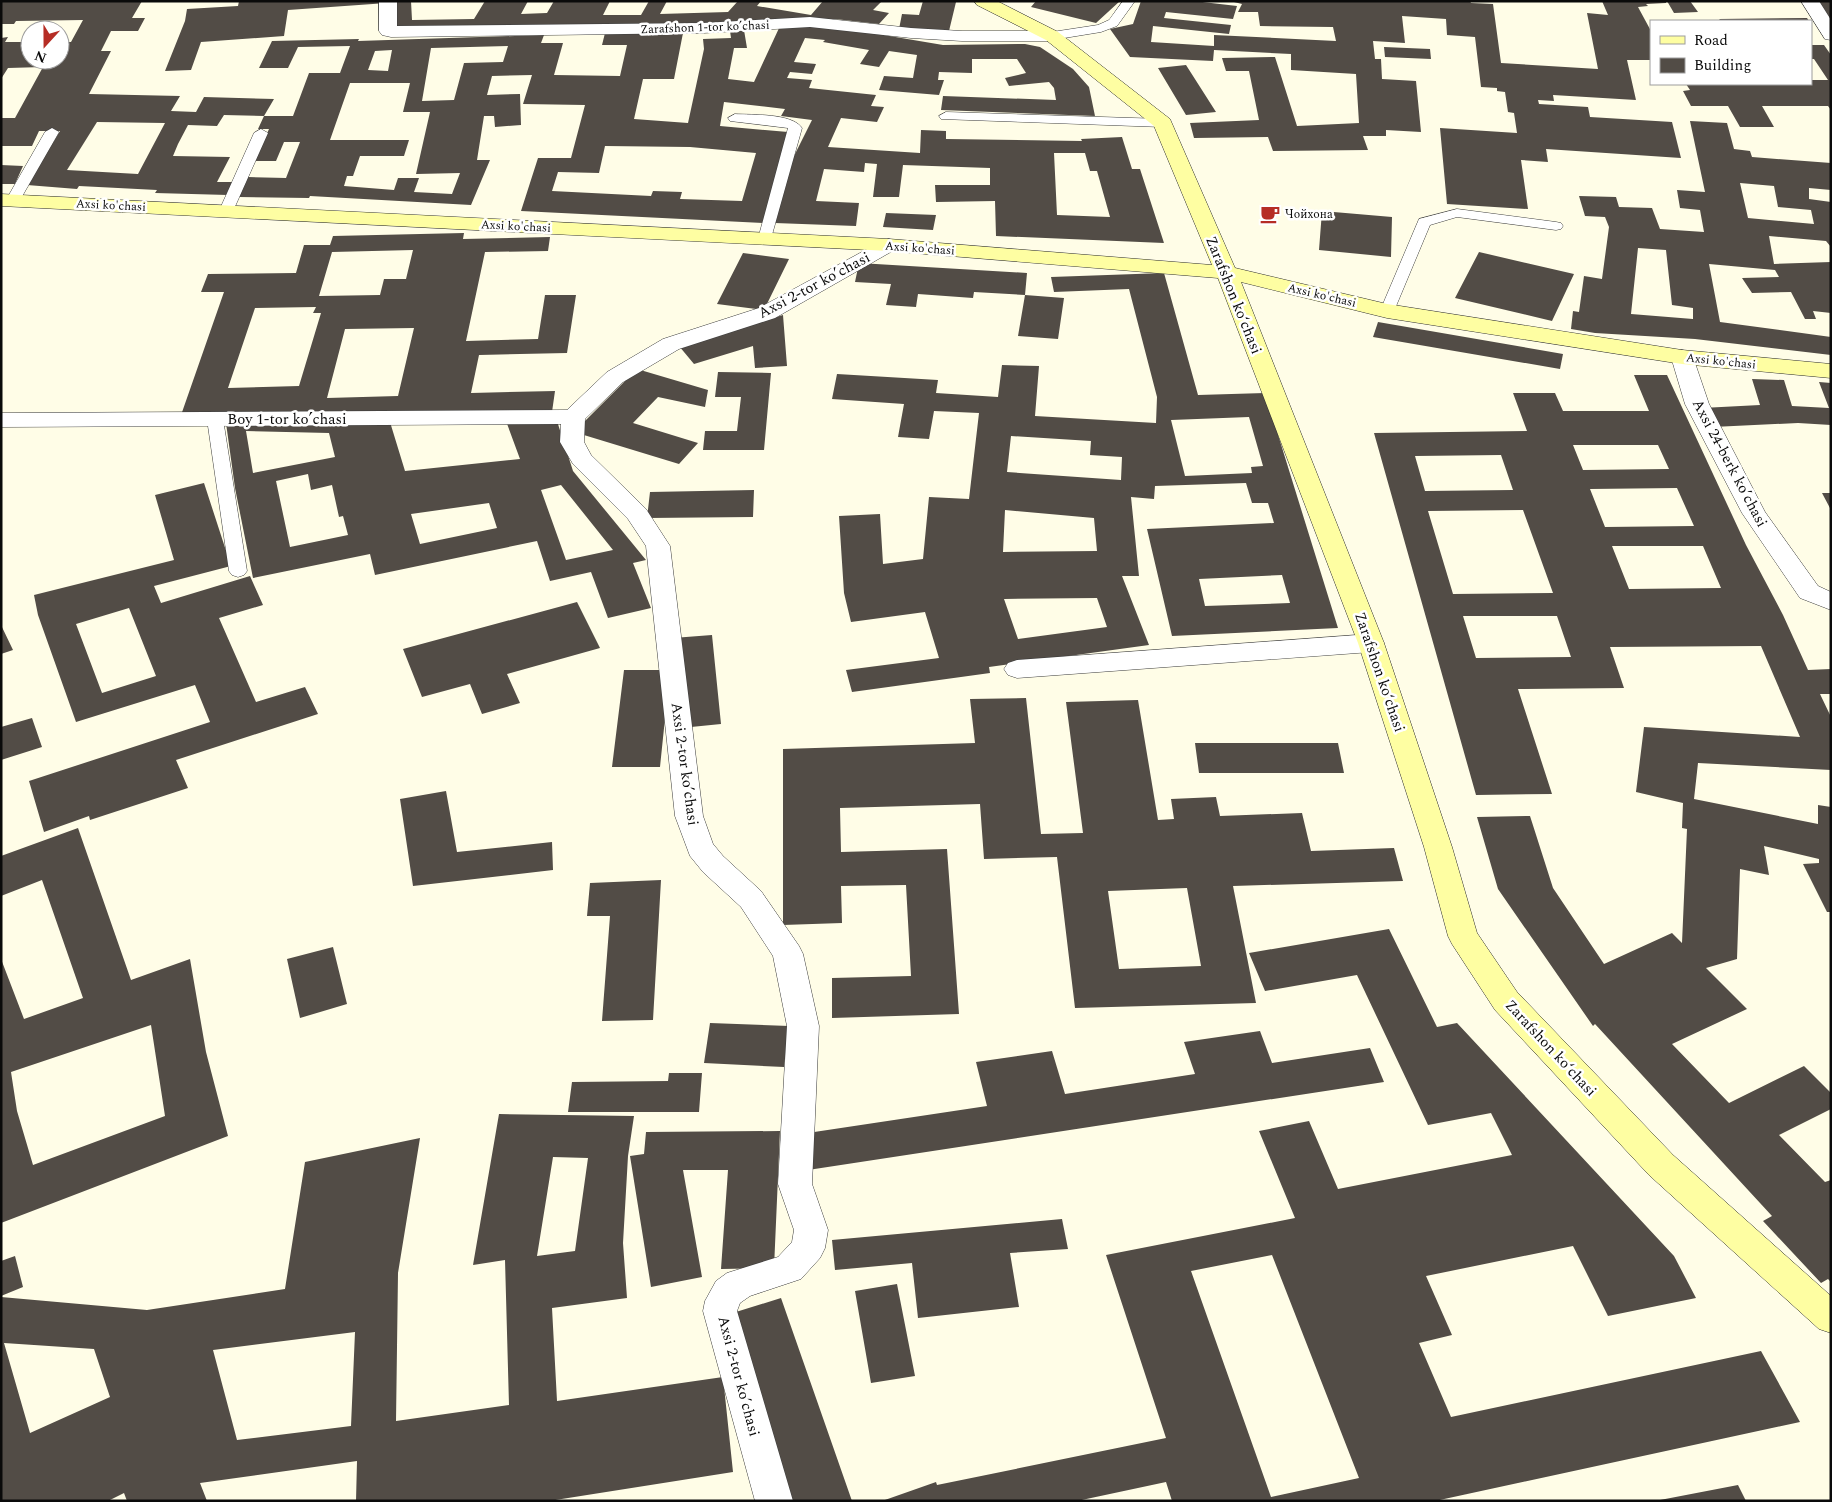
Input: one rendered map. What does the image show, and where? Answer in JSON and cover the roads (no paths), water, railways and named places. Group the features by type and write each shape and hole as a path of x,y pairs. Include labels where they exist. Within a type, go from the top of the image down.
{"street":[{"name":"Zarafshon 1-tor koʼchasi","path":"388,1 388,31 391,32 703,28 810,22 911,33 962,36 1052,36"},
{"name":"Zarafshon koʻchasi","path":"983,1 1052,36 1163,123 1226,272 1372,643 1438,847 1463,936 1506,1000 1661,1165 1831,1318"},
{"path":"1810,1 1831,35"},
{"name":"Axsi ko'chasi","path":"7,200 889,245 1226,272 1387,311 1682,357 1831,371"},
{"name":"Аxsi 2-tor koʼchasi","path":"774,1501 720,1311 722,1301 739,1284 789,1268 808,1248 811,1230 795,1184 803,1026 788,954 751,899 713,864 700,848 689,816 658,546 637,514 581,459 572,442 573,417 615,378 671,344 767,313 889,245"},
{"name":"Аxsi 24-berk koʼchasi","path":"1682,357 1697,404 1754,513 1809,592 1831,602"},
{"name":"Boy 1-tor koʼchasi","path":"1,420 573,417"},
{"path":"1017,669 1372,643"}],"lane":[{"path":"1052,36 1101,28 1113,22 1129,1"},
{"path":"946,116 1163,123"},
{"path":"735,118 784,122 793,125 795,128 765,239"},
{"path":"7,200 52,132"},
{"path":"226,211 261,133"},
{"path":"1387,311 1424,222 1457,213 1556,226"},
{"path":"215,419 238,571"}],"place":[{"name":"Чойхона","path":"1270,214"}]}
